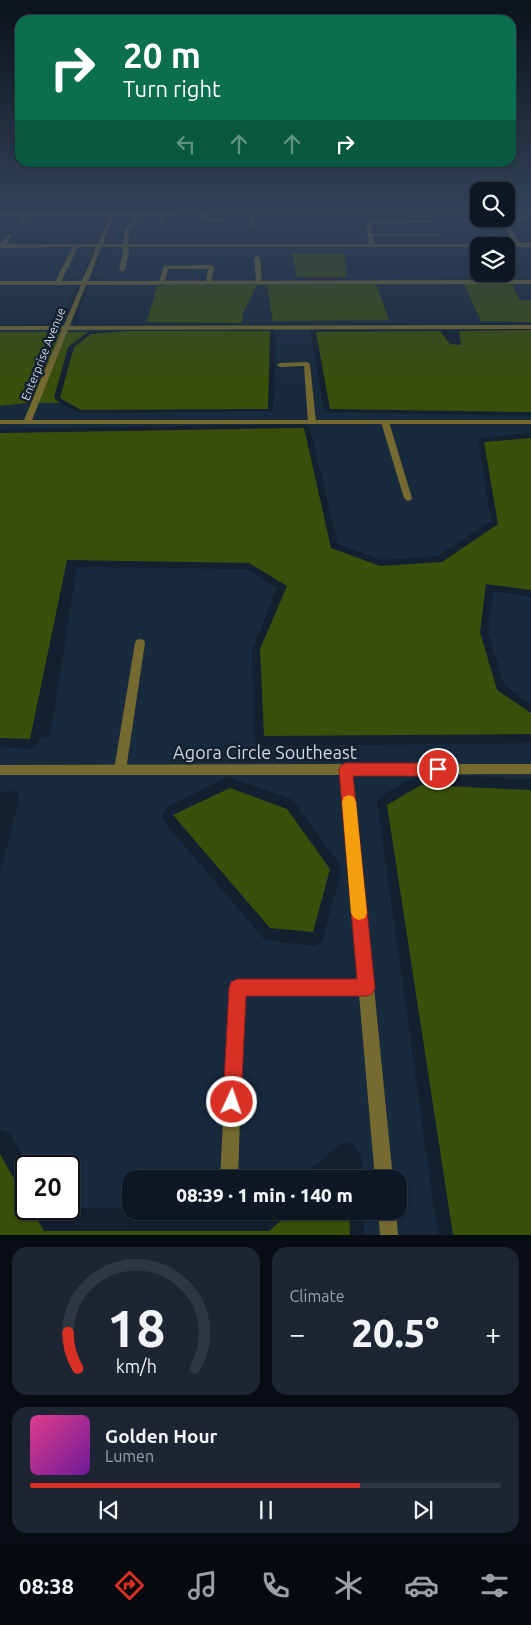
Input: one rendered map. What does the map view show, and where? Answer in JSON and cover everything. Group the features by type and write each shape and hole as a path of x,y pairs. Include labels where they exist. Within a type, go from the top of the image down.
{"street":[{"path":"58,282 66,267"},
{"name":"Enterprise Avenue","path":"27,422 90,267"},
{"path":"162,282 166,267 211,267 209,282"},
{"path":"258,267 259,282"},
{"path":"0,282 531,282"},
{"path":"0,328 531,327"},
{"path":"280,365 307,364 312,422"},
{"path":"0,422 531,422"},
{"path":"386,422 408,498"},
{"path":"120,770 140,643"},
{"name":"Agora Circle Southeast","path":"0,770 531,769"},
{"path":"346,770 383,1170"},
{"path":"229,1170 237,988 366,988"},
{"path":"388,1220 389,1235"}],"shaded area":[{"path":"0,267 86,267 83,275 73,279 0,280"},
{"path":"90,267 94,267 90,276 92,279 102,282 83,288 72,318 72,323 76,326 312,329 310,332 322,397 322,409 328,412 531,416 531,433 480,438 478,440 491,521 438,556 381,560 338,544 310,428 305,424 0,429 0,406 28,403 60,403 79,413 273,411 276,347 274,329 128,329 88,332 0,332 0,327 43,327 67,320 80,289 78,285 67,282 86,276"},
{"path":"97,267 470,267 470,279 110,280 98,278 94,275"},
{"path":"515,267 531,267 531,279 515,279"},
{"path":"0,284 68,285 75,287 75,290 63,318 44,324 0,324"},
{"path":"98,284 531,284 531,323 79,324 77,318 88,288"},
{"path":"77,567 246,569 277,588 252,650 254,736 258,744 264,746 531,743 531,779 420,774 381,796 377,802 438,1235 364,1235 364,1220 407,1220 407,1170 362,1170 361,1157 356,1147 348,1142 340,1144 310,1170 122,1170 122,1208 80,1208 80,1155 23,1155 11,1135 4,1130 0,1130 0,874 19,801 17,793 13,791 0,793 0,747 30,749 37,745 41,737 50,736","holes":["228,777 293,800 340,865 341,873 322,941 316,946 265,940 165,823 162,817 167,807"]},
{"path":"493,591 531,597 531,704 505,686 488,633"}],"green space":[{"path":"295,267 346,267 347,277 297,277"},
{"path":"376,284 389,320 273,321 267,285"},
{"path":"464,284 512,284 519,300 531,300 531,322 481,321"},
{"path":"257,285 243,313 242,323 147,322 157,286"},
{"path":"531,330 531,412 330,409 316,332 440,331 450,344 461,345 459,331"},
{"path":"127,331 270,331 268,409 81,410 60,398 74,347 91,334"},
{"path":"0,332 88,332 68,347 54,398 60,403 28,403 0,406"},
{"path":"304,428 331,548 380,566 442,562 498,524 484,442 531,438 531,590 486,584 480,632 497,690 531,713 531,734 264,736 260,649 287,586 249,563 67,560 30,739 0,738 0,433"},
{"path":"421,785 531,790 531,1235 453,1235 387,805"},
{"path":"230,788 287,809 330,869 313,932 270,928 173,815"},
{"path":"0,1154 15,1181 15,1220 38,1220 44,1231 269,1231 282,1220 349,1220 350,1235 0,1235"}],"slow traffic":[{"path":"349,802 359,913"}],"route":[{"path":"232,1102 237,988 366,988 346,770 438,769"}]}
